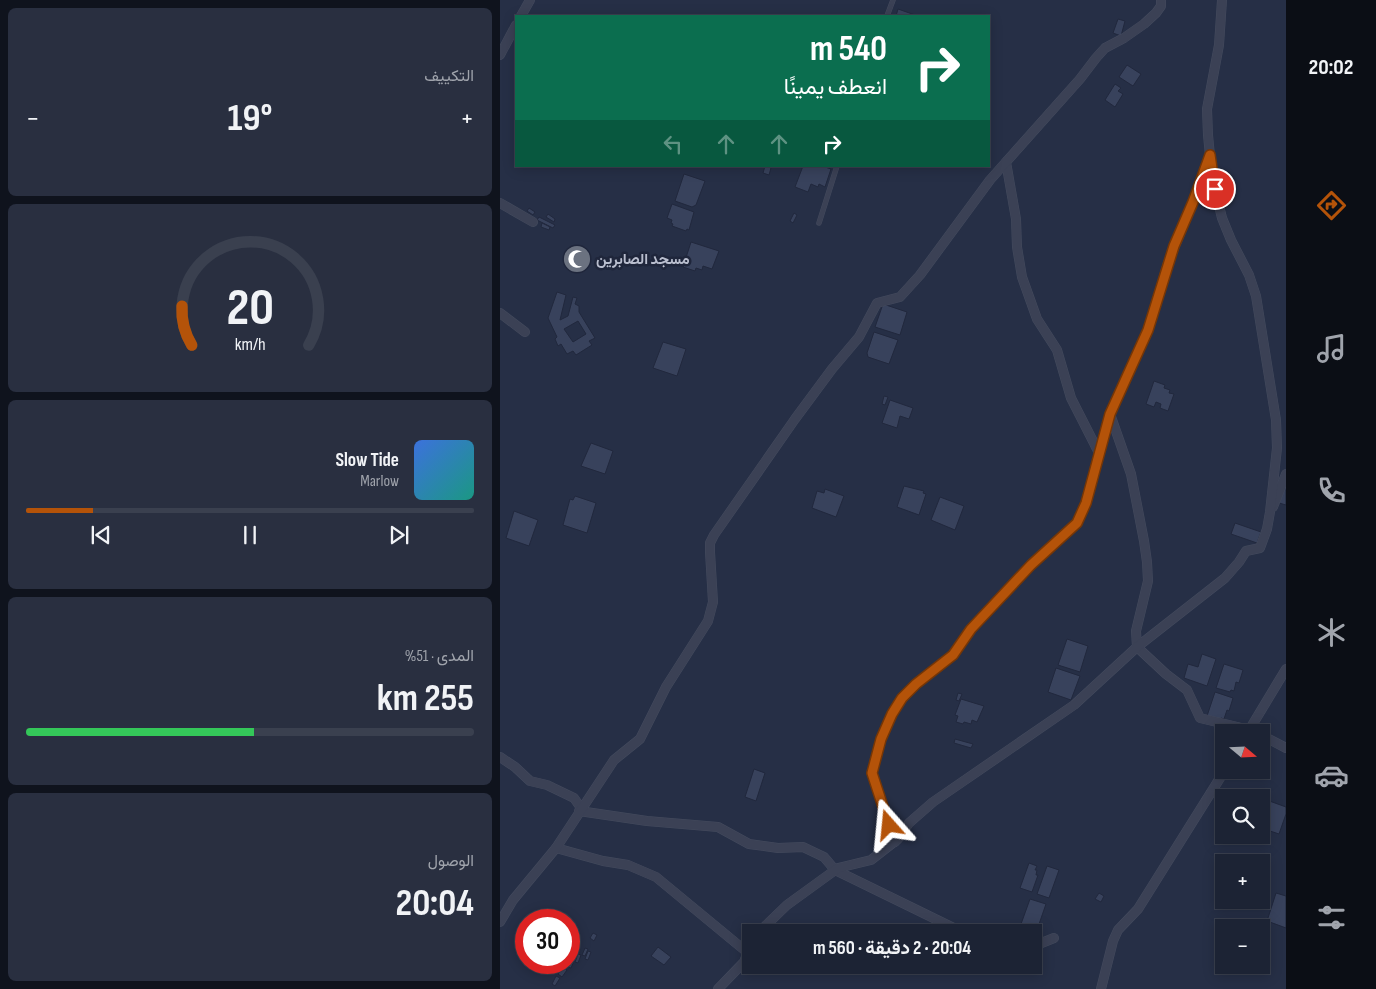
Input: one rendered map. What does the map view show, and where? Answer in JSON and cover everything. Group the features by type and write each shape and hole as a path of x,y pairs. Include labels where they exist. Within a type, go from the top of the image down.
{"street":[{"path":"521,15 530,0"},
{"path":"500,922 513,900 556,848 614,760 640,739 666,687 708,622 714,602 710,543 720,525 832,370 859,337 877,303 900,297 920,275 1006,162 1080,79 1096,58 1105,48 1144,24 1161,6 1161,0"},
{"path":"767,924 787,905 838,868 871,860 895,842 910,823 933,802 1074,705 1137,647 1225,578 1246,551 1260,548 1267,530 1270,512 1276,448 1276,420 1259,315 1250,275 1231,240 1218,205 1212,177 1207,109 1219,45 1222,0"},
{"path":"500,55 515,27"},
{"path":"895,842 872,773 881,739 892,714 902,698 916,684 953,655 971,629 1031,565 1077,523 1083,512 1110,414 1148,330 1174,246 1210,155"},
{"path":"1006,162 1016,218 1017,247 1022,277 1037,319 1057,350 1071,398 1099,453"},
{"path":"500,203 533,222"},
{"path":"500,312 525,332"},
{"path":"1110,414 1131,474 1147,562 1148,580 1136,631 1137,647 1166,674 1187,690 1200,718 1224,724"},
{"path":"1270,512 1278,498 1286,474"},
{"path":"1255,724 1286,669"},
{"path":"1270,740 1286,748"},
{"path":"500,757 515,767 530,781 546,785 574,798 580,810"},
{"path":"1101,989 1113,941 1118,930 1138,909 1219,779"},
{"path":"580,810 647,821 718,827 749,844 778,848 804,847 824,857 835,870 946,924"},
{"path":"556,848 628,866 656,877 742,943"},
{"path":"1042,943 1054,938"},
{"path":"718,989 742,962"}],"lane":[{"path":"887,15 892,0"},
{"path":"819,223 837,167"}],"building":[{"path":"898,9 915,15 896,15"},
{"path":"1118,19 1125,21 1121,36 1113,33"},
{"path":"1127,65 1141,74 1133,86 1119,77"},
{"path":"1115,84 1121,88 1118,91 1123,94 1115,107 1105,100"},
{"path":"765,167 771,168 769,175 763,173"},
{"path":"803,167 825,167 831,169 825,187 819,184 818,187 811,184 808,192 795,187"},
{"path":"684,174 705,181 696,205 692,207 675,201"},
{"path":"672,204 694,212 689,230 687,229 686,231 672,226 672,220 667,218"},
{"path":"529,208 535,212 533,215 527,211"},
{"path":"794,213 797,215 793,223 790,221"},
{"path":"548,214 555,219 554,222 546,217"},
{"path":"539,217 555,225 553,228 537,220"},
{"path":"542,223 550,227 549,230 541,227"},
{"path":"691,242 719,251 712,269 703,266 702,270 696,268 695,271 683,267"},
{"path":"557,292 566,295 560,320 568,316 573,297 577,298 575,304 579,306 579,312 595,338 589,341 592,345 576,355 573,351 567,354 561,344 558,346 555,339 557,337 548,318","holes":["578,321 586,334 573,342 564,329"]},
{"path":"883,304 907,312 900,335 875,327"},
{"path":"874,332 898,340 889,364 868,357 867,353"},
{"path":"663,342 686,349 677,376 653,368"},
{"path":"1154,381 1165,385 1164,388 1170,390 1169,393 1174,394 1168,411 1160,408 1161,404 1156,402 1154,407 1146,404"},
{"path":"884,396 888,397 885,405 882,404"},
{"path":"890,400 913,408 909,419 900,416 897,428 882,423"},
{"path":"591,443 613,451 605,474 581,466"},
{"path":"1286,481 1286,505 1279,503"},
{"path":"904,486 924,491 923,493 926,494 919,515 897,507"},
{"path":"825,489 844,496 836,517 812,508 817,491 824,493"},
{"path":"575,496 596,503 587,533 563,525 570,499 573,500"},
{"path":"940,497 964,506 955,530 931,520"},
{"path":"514,511 538,520 529,546 506,538"},
{"path":"1235,523 1261,532 1257,543 1231,534"},
{"path":"1067,639 1088,646 1080,672 1058,665"},
{"path":"1202,654 1216,659 1207,686 1184,678 1188,664 1198,667"},
{"path":"1224,664 1243,670 1239,683 1236,682 1234,691 1231,690 1230,692 1216,688"},
{"path":"1056,668 1080,676 1071,700 1048,692"},
{"path":"1215,692 1233,698 1224,719 1221,718 1220,720 1207,716"},
{"path":"958,693 962,694 959,701 956,700"},
{"path":"961,699 984,706 977,722 972,720 971,724 964,722 963,724 956,722 958,716 955,715"},
{"path":"955,739 973,744 971,748 954,743"},
{"path":"754,769 765,773 756,801 745,797"},
{"path":"1270,801 1286,807 1286,814 1279,834 1270,831"},
{"path":"1029,863 1037,866 1035,870 1037,870 1036,875 1038,875 1032,892 1020,888"},
{"path":"1047,866 1059,870 1049,898 1037,894"},
{"path":"1099,893 1104,896 1101,902 1095,899"},
{"path":"1276,893 1286,896 1286,928 1270,922 1270,919 1268,919"},
{"path":"1030,899 1046,904 1039,924 1021,924"},
{"path":"593,933 597,935 594,941 590,938"},
{"path":"658,947 671,957 664,965 651,956"},
{"path":"585,948 588,949 585,956 582,955"},
{"path":"588,951 591,952 588,960 585,959"},
{"path":"556,976 560,978 555,986 552,984"}],"place":[{"name":"مسجد الصابرين","path":"577,259"}],"route":[{"path":"889,825 872,773 881,739 892,714 902,698 916,684 953,655 971,629 987,611 1031,565 1077,523 1086,503 1110,414 1148,330 1174,246 1210,155 1215,189"}]}
